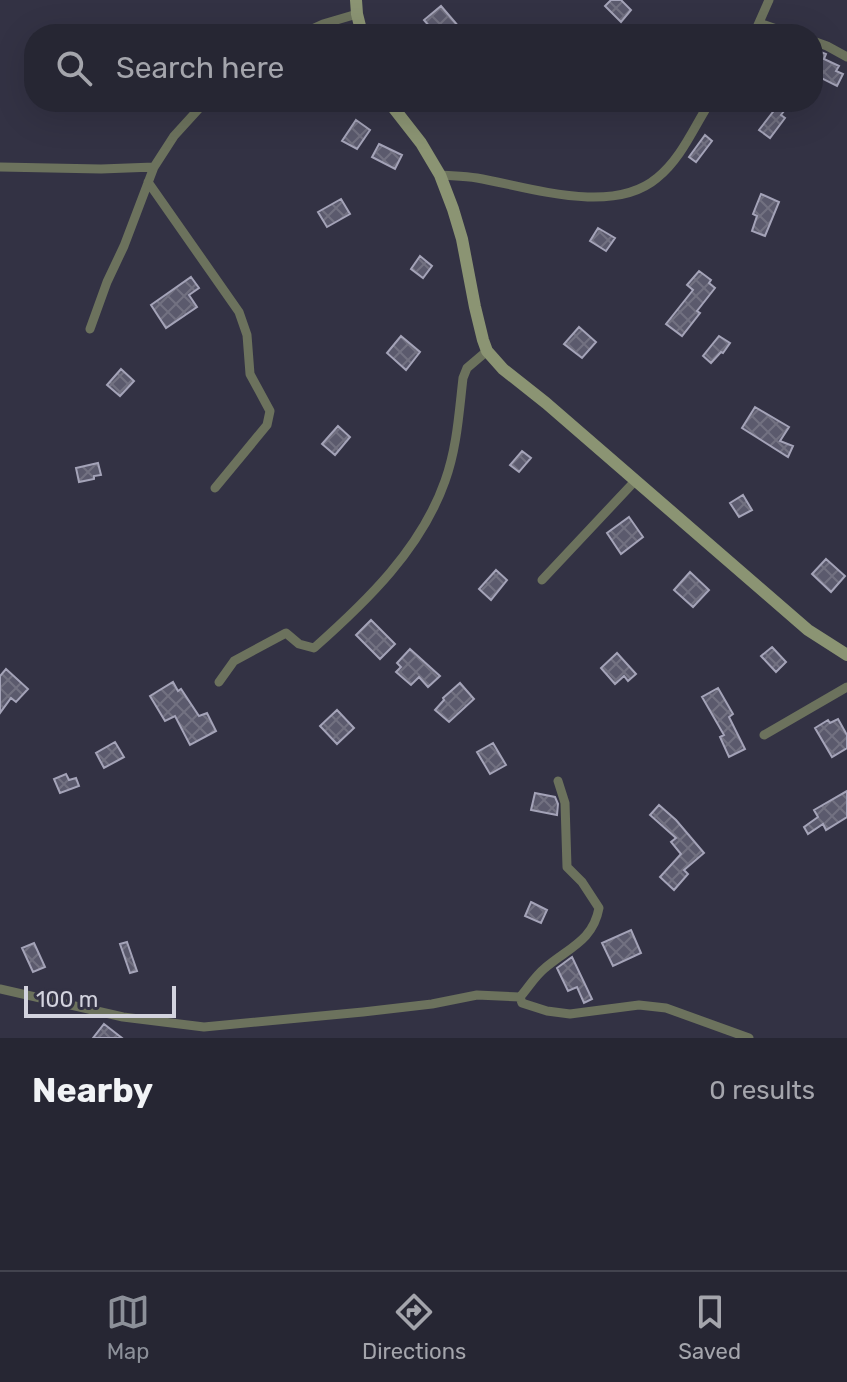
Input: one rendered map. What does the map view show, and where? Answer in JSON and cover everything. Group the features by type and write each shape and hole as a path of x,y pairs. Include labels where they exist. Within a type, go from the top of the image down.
{"street":[{"path":"762,24 759,23 769,0"},
{"path":"323,24 357,7"},
{"path":"823,45 847,57"},
{"path":"90,329 154,167 174,136 196,112"},
{"path":"397,112 421,143 440,175 453,209 487,351 503,369 808,630 847,655"},
{"path":"440,175 475,178 584,198 618,196 659,177 681,150 704,112"},
{"path":"0,167 154,167"},
{"path":"148,182 239,312 247,335 250,374 270,411 267,425 215,488"},
{"path":"219,682 234,661 286,633 299,644 314,648 368,599 384,580 435,506 454,447 463,378 467,368 487,351"},
{"path":"542,580 635,481"},
{"path":"764,735 847,687"},
{"path":"520,997 542,969 584,939 597,922 599,908 582,882 567,867 565,803 558,781"},
{"path":"0,989 123,1017 204,1027 432,1004 477,995 520,997"},
{"path":"520,997 522,1003 570,1014 639,1005 666,1008 749,1038"}],"building":[{"path":"611,0 621,0 631,10 621,22 605,6"},
{"path":"441,6 456,24 427,24 424,20"},
{"path":"823,53 826,54 824,59 839,66 836,71 843,74 837,86 823,79"},
{"path":"773,112 783,112 781,115 785,118 770,138 759,130"},
{"path":"356,120 370,130 357,149 342,141"},
{"path":"705,135 712,141 696,162 689,157"},
{"path":"379,144 402,155 395,169 372,157"},
{"path":"761,194 779,202 765,236 752,231 757,216 753,214"},
{"path":"341,199 350,214 327,227 318,212"},
{"path":"598,228 615,238 606,251 590,241"},
{"path":"420,256 432,266 423,278 411,269"},
{"path":"699,271 711,280 709,283 715,288 682,336 666,324 693,290 687,285"},
{"path":"191,277 199,288 189,295 197,307 166,328 151,305"},
{"path":"579,327 596,342 582,358 564,344"},
{"path":"401,336 420,352 406,370 387,353"},
{"path":"719,336 730,343 711,363 703,356"},
{"path":"121,369 134,381 120,396 107,385"},
{"path":"755,407 789,427 780,441 793,446 788,457 742,428"},
{"path":"338,426 350,437 335,455 322,444"},
{"path":"522,451 531,458 519,472 510,465"},
{"path":"98,463 101,475 79,482 76,468"},
{"path":"743,495 752,510 739,517 730,503"},
{"path":"629,517 643,537 621,554 607,533"},
{"path":"826,559 845,576 831,592 812,574"},
{"path":"496,570 507,580 491,600 479,589"},
{"path":"690,572 709,590 693,607 674,590"},
{"path":"371,620 395,644 380,659 356,635"},
{"path":"772,647 786,662 776,672 761,656"},
{"path":"410,649 440,676 428,687 419,677 411,685 396,672 401,667 397,663"},
{"path":"617,653 636,674 628,681 624,676 615,684 601,668"},
{"path":"6,669 28,689 16,702 11,698 0,713 0,676"},
{"path":"173,682 199,716 207,713 216,731 190,745 175,716 165,721 150,696"},
{"path":"460,683 474,699 449,722 435,710"},
{"path":"718,688 733,714 729,717 745,749 729,757 720,737 724,735 702,697"},
{"path":"337,710 354,728 337,744 320,726"},
{"path":"838,719 847,735 847,748 832,757 815,728 828,720 830,723"},
{"path":"115,742 124,757 104,768 96,753"},
{"path":"493,743 506,765 490,774 477,752"},
{"path":"66,774 69,780 76,778 79,786 60,793 54,779"},
{"path":"847,791 847,817 826,830 823,824 808,834 804,827 818,817 814,810"},
{"path":"535,793 555,797 557,815 531,810"},
{"path":"659,805 704,853 684,870 688,874 674,890 660,877 681,854 671,842 676,838 650,815"},
{"path":"531,902 547,910 541,923 525,916"},
{"path":"631,930 641,953 613,966 602,943"},
{"path":"127,942 137,971 130,973 120,944"},
{"path":"34,943 45,967 33,972 22,948"},
{"path":"572,957 592,999 584,1003 577,987 568,991 557,968"},
{"path":"104,1024 122,1038 93,1038"}]}
